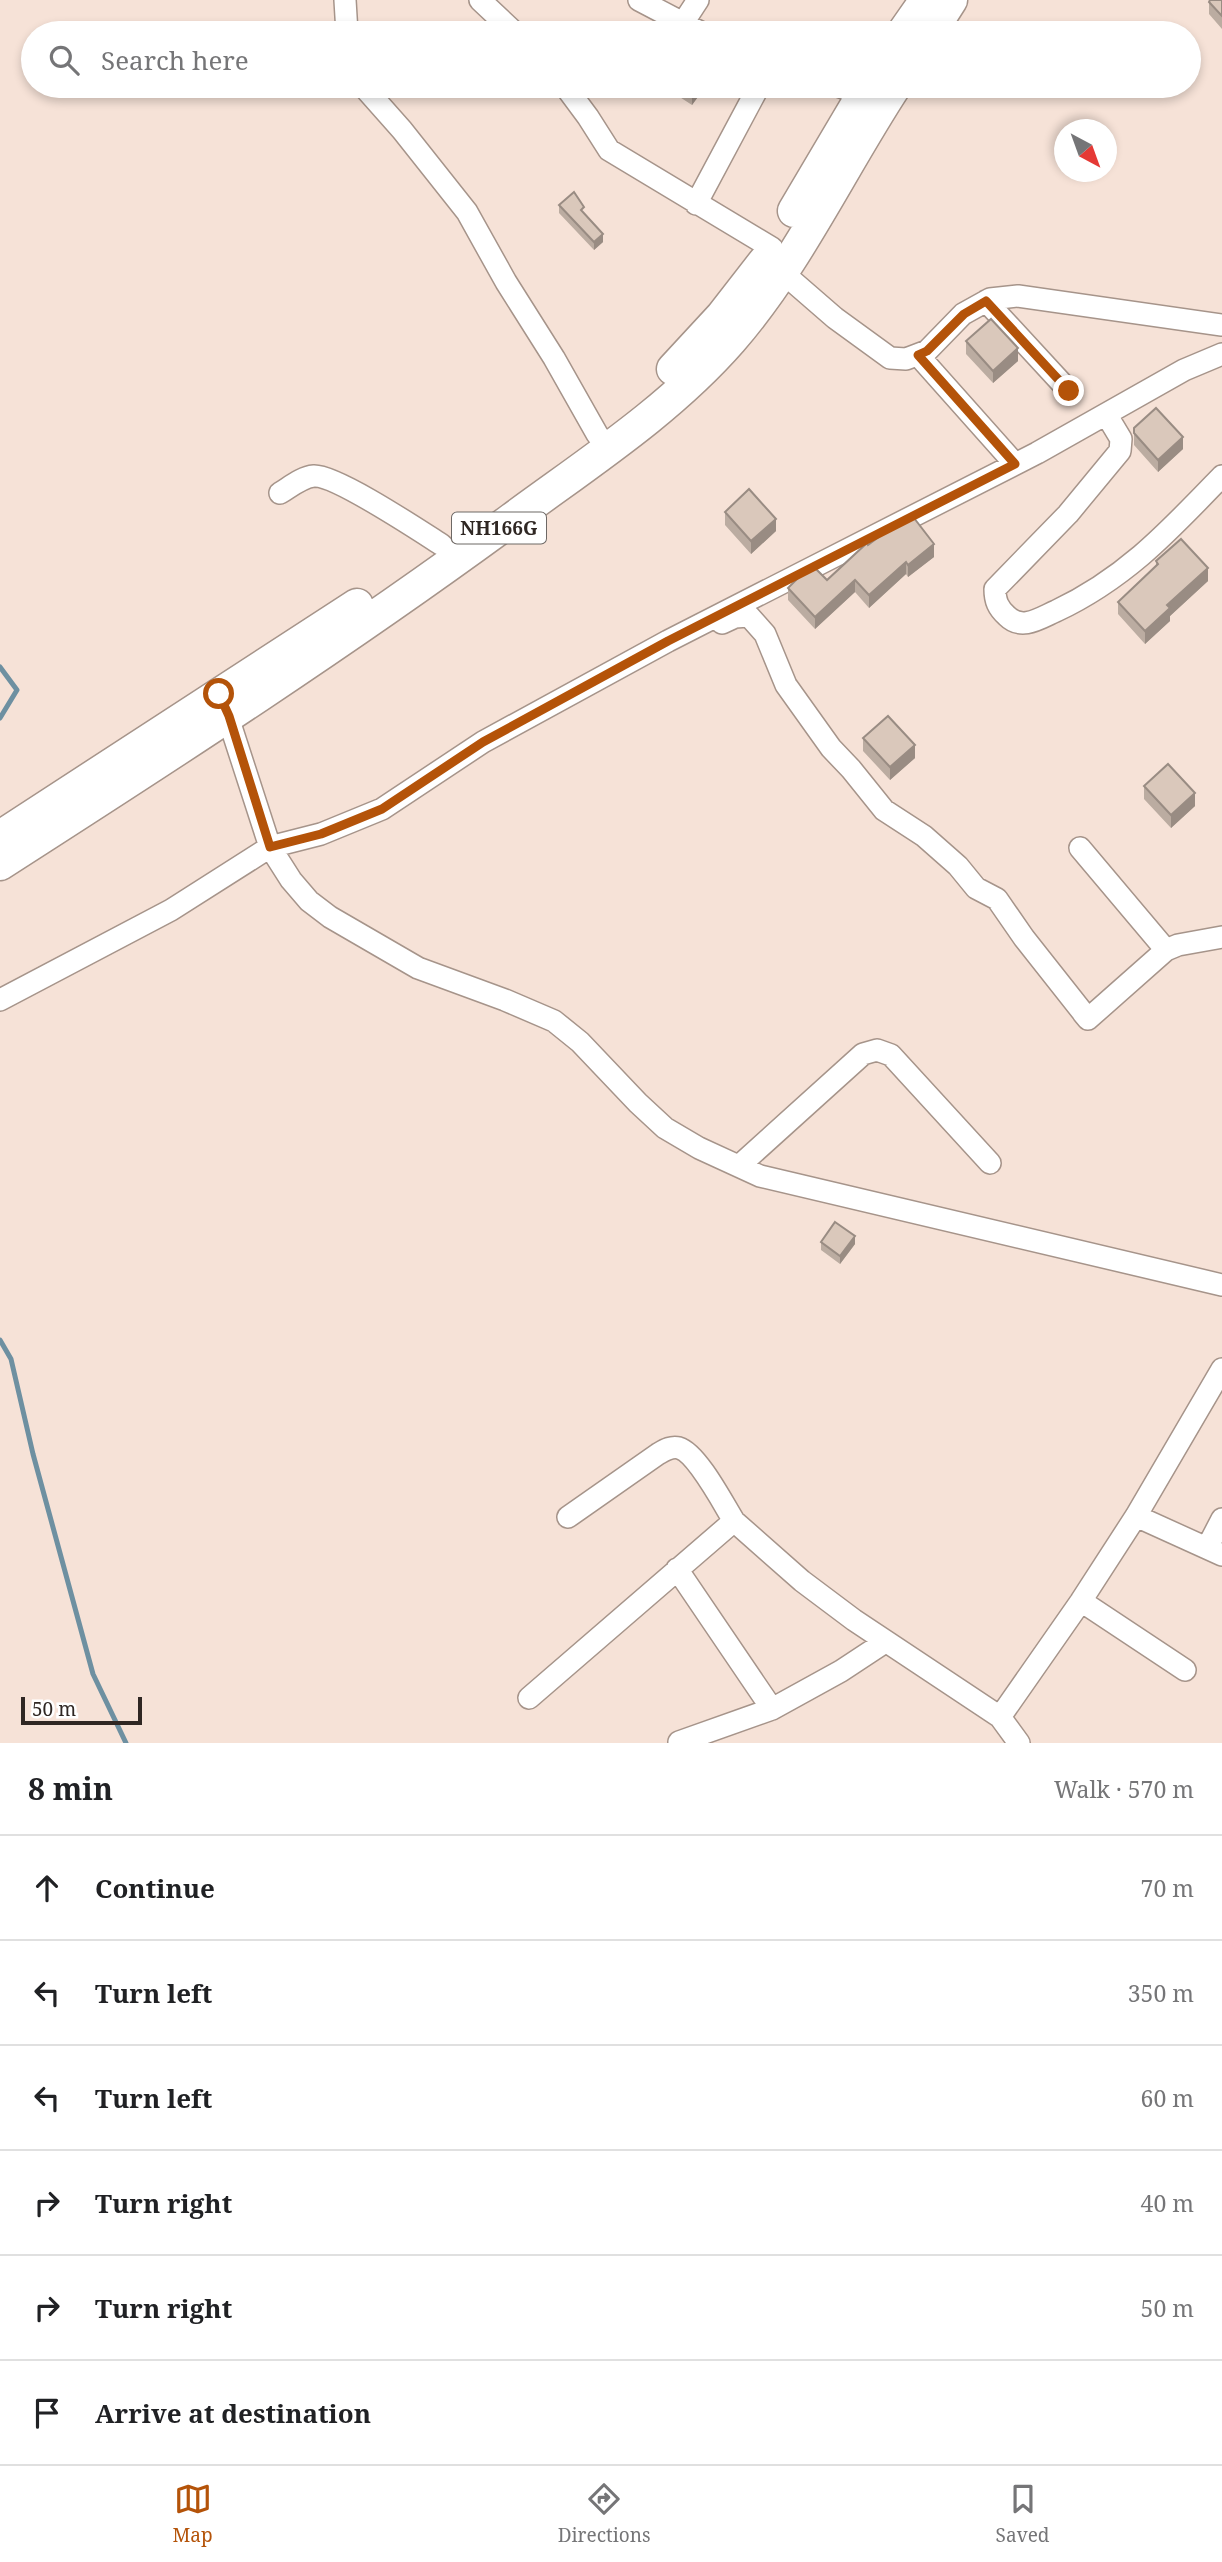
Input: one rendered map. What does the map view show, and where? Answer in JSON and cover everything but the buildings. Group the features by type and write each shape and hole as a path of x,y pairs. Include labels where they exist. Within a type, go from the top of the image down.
{"highway":[{"path":"911,21 926,0"},
{"path":"938,21 951,0"},
{"name":"NH166G","path":"777,260 852,98"},
{"name":"NH166G","path":"0,837 409,594 602,441 722,316 760,268 777,260 887,98"},
{"name":"NH166G","path":"0,864 224,705 442,545 602,441"}],"street":[{"path":"345,0 346,21"},
{"path":"480,0 502,21"},
{"path":"639,0 680,21"},
{"path":"694,21 698,0"},
{"path":"374,98 467,212 602,441"},
{"path":"574,98 609,150 696,204 777,260 835,318 890,358 906,359 927,351 964,314 986,301 1018,296 1222,325"},
{"path":"696,204 753,98"},
{"path":"986,301 1069,391"},
{"path":"0,1000 172,910 270,847 321,834 382,809 483,742 668,641 1015,464 1184,370 1222,354"},
{"path":"918,355 1015,464"},
{"path":"1106,414 1121,439 1120,451 1068,514 995,589 995,600 1000,610 1014,623 1034,621 1079,600 1121,573 1158,542 1222,476"},
{"path":"281,493 306,478 317,476 330,480 397,516 442,545"},
{"path":"668,641 688,638 735,617 749,616 765,634 786,685 831,748 884,810 923,836 958,866 976,888 997,899 1085,1016 1166,950 1178,945 1222,937"},
{"path":"224,705 270,847 290,880 309,901 330,917 418,968 554,1021 580,1042 638,1104 665,1128 699,1148 773,1179 1222,1285"},
{"path":"1080,848 1166,950"},
{"path":"738,1166 863,1055 877,1050 891,1055 990,1163"},
{"path":"1000,1717 1136,1516 1222,1369"},
{"path":"568,1517 658,1454 671,1447 680,1448 694,1459 734,1521 802,1581 885,1642 1000,1717 1019,1743"},
{"path":"1136,1516 1214,1552 1222,1519"},
{"path":"530,1698 734,1521"},
{"path":"677,1569 772,1709"},
{"path":"1081,1601 1185,1670"},
{"path":"679,1742 772,1709 841,1671 885,1642"}],"waterway":[{"path":"0,667 17,690 0,718"},
{"path":"0,1340 11,1359 33,1454 93,1674 126,1743"}],"route":[{"path":"219,694 229,716 270,847 321,834 382,809 483,742 668,641 1015,464 918,355 927,351 964,314 986,301 1069,391"}]}
